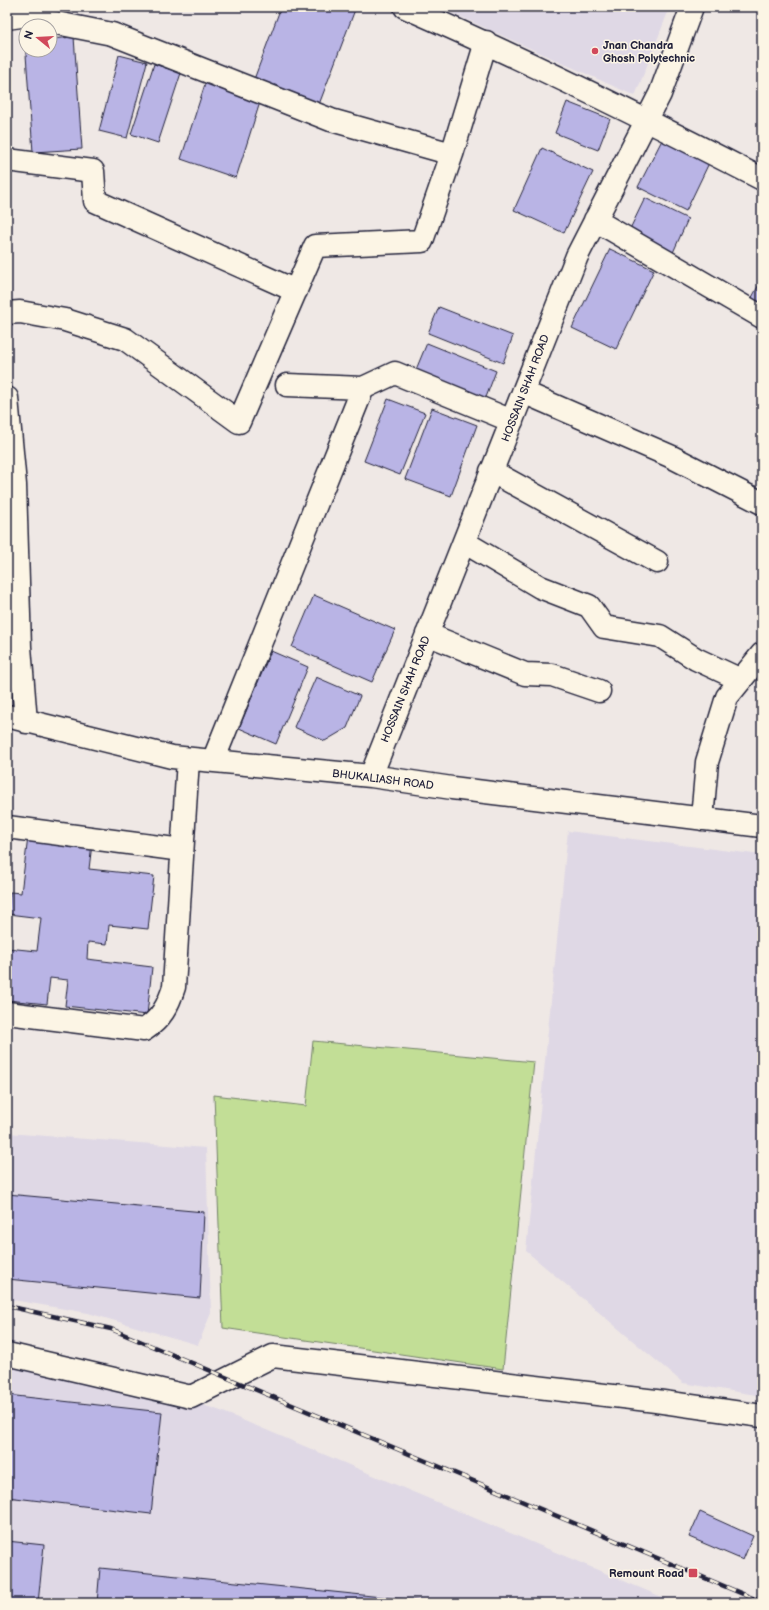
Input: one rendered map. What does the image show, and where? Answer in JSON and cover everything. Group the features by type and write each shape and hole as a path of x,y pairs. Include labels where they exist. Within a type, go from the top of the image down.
{"street":[{"path":"405,7 486,42 647,119 762,179"},
{"name":"HOSSAIN SHAH ROAD","path":"371,776 577,256 660,94 692,7"},
{"path":"7,18 21,16 112,34 331,120 452,154"},
{"path":"7,313 20,312 65,320 125,339 239,422 315,246 422,241 452,154 486,42"},
{"path":"7,160 93,170 95,201 296,291"},
{"path":"595,220 762,317"},
{"path":"288,385 362,388 395,373 512,421"},
{"path":"213,761 362,388"},
{"path":"523,392 670,456 762,503"},
{"path":"7,398 20,647 17,719"},
{"path":"492,471 657,562"},
{"path":"464,542 540,586 589,606 604,627 660,636 696,659 741,680"},
{"path":"427,634 525,674 552,675 599,691"},
{"path":"702,819 707,762 727,697 762,654"},
{"name":"BHUKALIASH ROAD","path":"17,719 172,757 371,776 762,826"},
{"path":"7,1013 144,1030 154,1023 170,1001 174,987 188,759"},
{"path":"7,827 182,850"},
{"path":"7,1354 191,1397 273,1356 656,1401 762,1416"}],"shaded area":[{"name":"Jnan Chandra Ghosh Polytechnic","path":"439,7 670,7 635,96"},
{"path":"568,831 762,855 762,1396 683,1383 526,1251"},
{"path":"7,1133 206,1148 211,1313 198,1345 88,1313 7,1299"},
{"path":"7,1340 221,1411 676,1603 7,1603"}],"green space":[{"path":"313,1041 534,1062 503,1369 223,1328 214,1095 306,1106"}],"building":[{"path":"281,7 356,7 318,107 253,82"},
{"path":"74,37 82,149 33,152 26,58 58,58 58,38"},
{"path":"119,55 147,62 127,138 99,131"},
{"path":"154,64 181,73 158,143 131,134"},
{"path":"206,81 261,99 236,178 181,159"},
{"path":"567,102 610,119 598,150 555,133"},
{"path":"662,140 709,163 686,211 638,187"},
{"path":"542,148 593,172 564,233 514,210"},
{"path":"645,198 688,219 671,257 627,235"},
{"path":"610,249 654,270 616,349 572,328"},
{"path":"762,279 762,311 749,303"},
{"path":"439,307 513,336 503,363 428,333"},
{"path":"427,343 496,371 485,400 415,372"},
{"path":"388,399 425,413 400,475 364,461"},
{"path":"432,408 477,425 451,496 405,479"},
{"path":"314,595 395,630 372,682 292,647"},
{"path":"271,651 308,667 276,744 239,728"},
{"path":"316,677 360,696 347,728 325,741 294,727"},
{"path":"28,837 92,844 89,869 154,876 148,929 109,925 107,944 88,942 87,959 152,967 147,1015 65,1006 68,980 50,978 47,1004 7,1000 7,948 37,951 41,918 8,914 10,892 21,893"},
{"path":"7,1194 204,1212 200,1298 7,1279"},
{"path":"7,1395 162,1412 151,1514 7,1497"},
{"path":"700,1512 753,1536 743,1560 689,1537"},
{"path":"7,1541 44,1545 38,1603 7,1603"},
{"path":"100,1568 440,1603 97,1603"}],"railway":[{"path":"7,1306 111,1329 762,1602"}],"place":[{"name":"Jnan Chandra Ghosh Polytechnic","path":"595,51"},
{"name":"Remount Road","path":"693,1573"}]}
